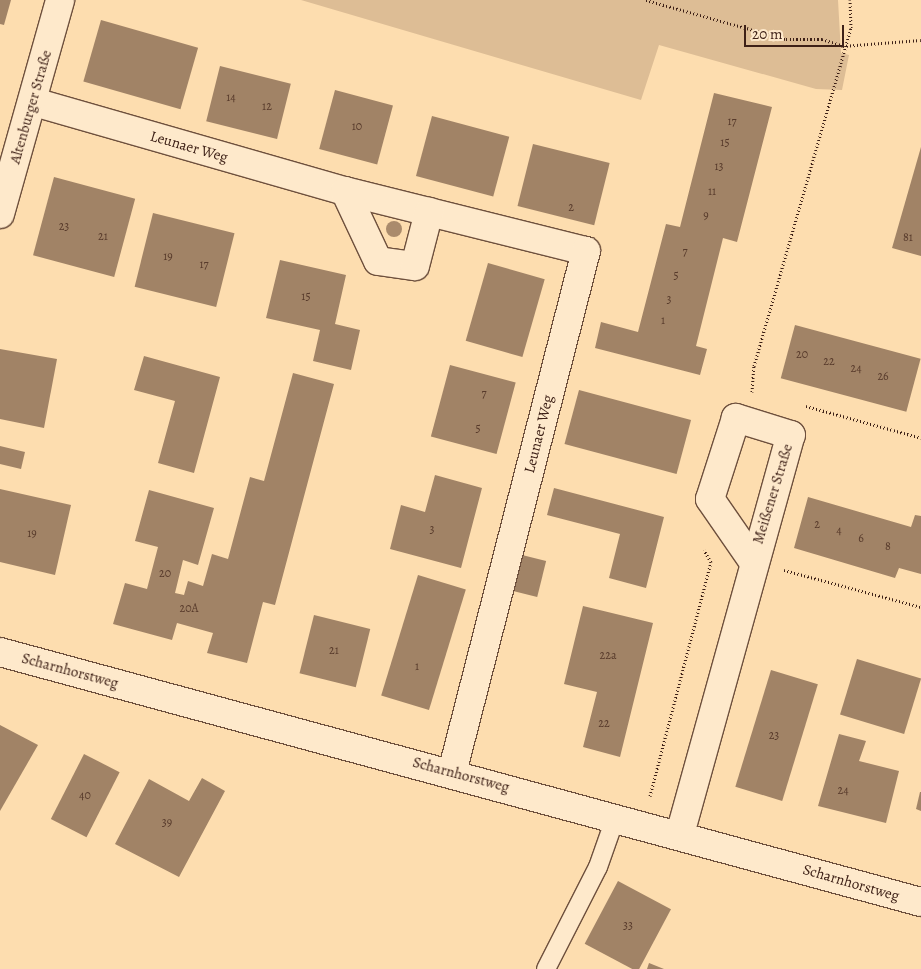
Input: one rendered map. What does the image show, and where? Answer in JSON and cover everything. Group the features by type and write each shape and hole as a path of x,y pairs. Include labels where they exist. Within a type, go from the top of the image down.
{"street":[{"name":"Altenburger Straße","path":"0,214 34,102 60,0"},
{"name":"Leunaer Weg","path":"34,102 345,191 586,251 452,772"},
{"path":"345,191 378,260 415,266 429,212"},
{"path":"710,499 736,418"},
{"name":"Meißener Straße","path":"680,834 752,561 791,435 736,418"},
{"name":"Meißener Straße","path":"710,499 752,561"},
{"name":"Scharnhorstweg","path":"0,652 616,816 921,902"}],"lane":[{"path":"546,969 598,867 616,816"}],"path":[{"path":"646,0 786,39 822,39 843,46 921,40"},
{"path":"736,418 752,390 754,366 843,46 851,28 850,0"},
{"path":"752,390 762,393"},
{"path":"799,404 921,438"},
{"path":"643,824 711,562 695,535 710,499"},
{"name":"Meißener Straße","path":"752,561 921,607"}],"shaded area":[{"path":"301,0 838,0 841,53 849,55 842,90 816,89 659,45 641,100"}],"building":[{"path":"0,0 11,0 4,25 0,24"},
{"path":"101,20 198,48 180,109 83,82"},
{"path":"220,66 291,84 277,139 206,121"},
{"path":"335,90 393,106 377,164 319,149"},
{"path":"714,93 772,107 737,242 723,238 696,346 707,349 700,375 595,348 601,322 638,332 666,224 680,227"},
{"path":"432,116 509,137 493,197 416,176"},
{"path":"533,144 610,163 594,225 518,206"},
{"path":"921,147 921,256 892,248"},
{"path":"54,177 135,199 114,277 33,255"},
{"path":"153,213 235,233 216,307 135,287"},
{"path":"280,260 346,275 335,324 360,330 351,370 313,361 320,330 266,318"},
{"path":"488,263 545,279 522,357 466,341"},
{"path":"795,325 921,359 906,412 781,378"},
{"path":"0,349 57,359 44,428 0,419"},
{"path":"144,356 220,377 194,473 158,463 175,401 134,390"},
{"path":"450,365 516,383 497,454 431,436"},
{"path":"293,373 334,384 275,605 263,602 247,663 207,653 213,633 177,623 172,640 113,624 125,583 147,589 158,547 135,541 149,490 214,508 198,565 183,560 175,593 184,595 188,581 203,586 212,554 228,559 250,477 264,481"},
{"path":"579,390 691,420 677,474 565,444"},
{"path":"0,446 25,452 21,469 0,464"},
{"path":"435,475 482,488 461,568 390,549 401,505 425,512"},
{"path":"554,488 664,517 646,588 609,578 620,534 547,515"},
{"path":"0,489 71,505 55,575 0,562"},
{"path":"808,497 911,527 915,515 921,516 921,574 899,568 895,578 794,548"},
{"path":"518,554 546,561 537,597 509,590"},
{"path":"418,575 466,590 429,710 381,695"},
{"path":"583,606 653,623 620,757 583,747 597,692 564,684"},
{"path":"314,615 370,629 356,687 299,673"},
{"path":"857,659 921,679 904,734 840,714"},
{"path":"771,670 818,684 782,801 735,787"},
{"path":"0,725 38,745 0,811"},
{"path":"839,734 866,741 859,761 899,771 886,823 818,806"},
{"path":"84,754 120,772 86,837 51,819"},
{"path":"202,778 225,791 179,877 115,844 149,779 189,801"},
{"path":"921,792 921,811 916,809"},
{"path":"618,881 671,909 639,969 632,969 585,944"},
{"path":"649,963 664,969 647,969"}]}
